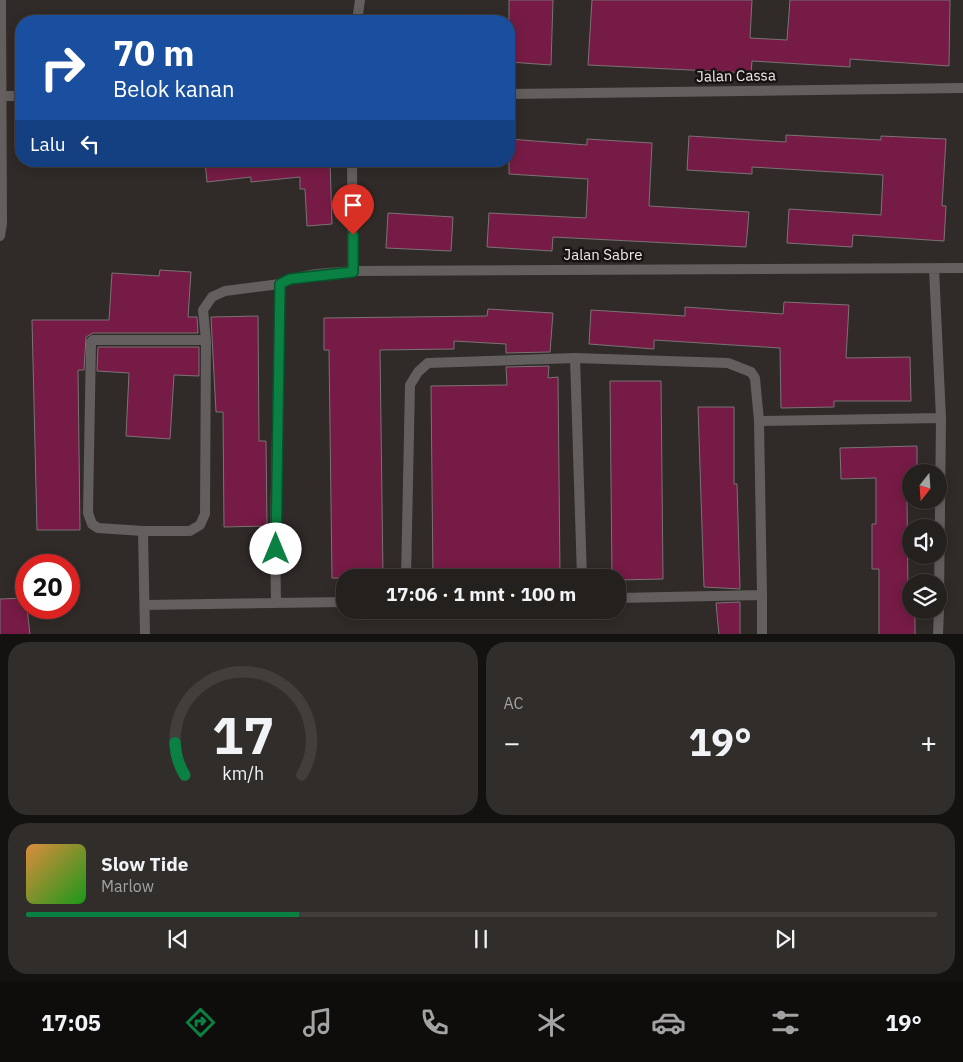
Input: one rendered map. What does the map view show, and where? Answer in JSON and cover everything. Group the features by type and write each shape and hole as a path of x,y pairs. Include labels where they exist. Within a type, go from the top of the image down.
{"lane":[{"path":"0,236 2,223 1,0"},
{"path":"358,15 360,0"},
{"name":"Jalan Cassa","path":"515,94 963,88"},
{"path":"0,96 15,96"},
{"path":"352,167 353,272"},
{"name":"Jalan Sabre","path":"206,340 93,340 91,342 88,513 92,524 98,528 190,531 200,525 205,514 206,340 203,310 212,297 225,291 280,284 298,278 353,272 963,268"},
{"path":"934,269 941,418 939,574"},
{"path":"276,603 275,531 280,284"},
{"path":"574,358 582,569"},
{"path":"406,569 410,385 418,372 428,363 574,358 728,363 751,372 755,378 759,421 762,634"},
{"path":"759,421 941,418"},
{"path":"144,531 145,634"},
{"path":"626,598 762,595"},
{"path":"145,605 336,602"},
{"path":"938,634 939,619"}],"building":[{"path":"509,0 553,0 551,65 515,62 515,15 509,15"},
{"path":"592,0 752,0 750,38 787,40 790,0 950,0 949,66 850,59 850,67 752,61 751,73 588,65"},
{"path":"786,135 881,140 881,136 946,139 942,206 946,206 944,241 853,235 852,247 787,243 789,209 881,215 883,175 752,167 752,174 687,170 689,136 786,142"},
{"path":"515,139 587,145 587,139 652,143 649,206 749,212 746,247 553,237 552,251 487,247 489,213 586,218 588,179 509,174 509,167 515,167"},
{"path":"206,167 330,167 332,224 307,226 305,189 300,189 300,177 251,182 251,177 207,182"},
{"path":"388,213 453,217 451,251 386,248"},
{"path":"160,270 191,272 188,317 197,317 198,333 93,333 86,337 84,370 78,370 80,530 37,530 32,320 109,320 112,273 159,276"},
{"path":"784,302 849,305 846,358 910,357 911,401 834,401 834,407 781,408 780,348 654,340 654,349 589,344 591,310 685,316 685,307 783,314"},
{"path":"488,309 553,313 550,352 506,353 506,344 454,341 454,349 380,350 383,569 336,569 336,578 332,578 329,350 324,350 324,318 487,316"},
{"path":"258,316 259,441 266,441 267,526 224,527 223,412 216,412 211,317"},
{"path":"98,347 199,347 199,376 174,375 170,439 126,436 129,373 97,371"},
{"path":"549,366 548,378 558,377 560,569 433,569 431,386 507,385 506,367"},
{"path":"610,381 661,381 663,579 626,580 626,569 612,569"},
{"path":"698,407 734,407 734,484 737,484 740,589 704,587"},
{"path":"917,446 917,464 902,464 902,509 907,509 907,519 902,519 902,564 908,564 908,574 902,574 902,619 915,619 915,634 879,634 879,569 872,569 872,524 876,524 876,478 841,479 840,448"},
{"path":"15,598 15,619 28,619 30,634 0,634 0,599"},
{"path":"740,602 740,634 719,634 716,603"}],"route":[{"path":"276,549 280,284 290,279 353,272 353,235"}]}
